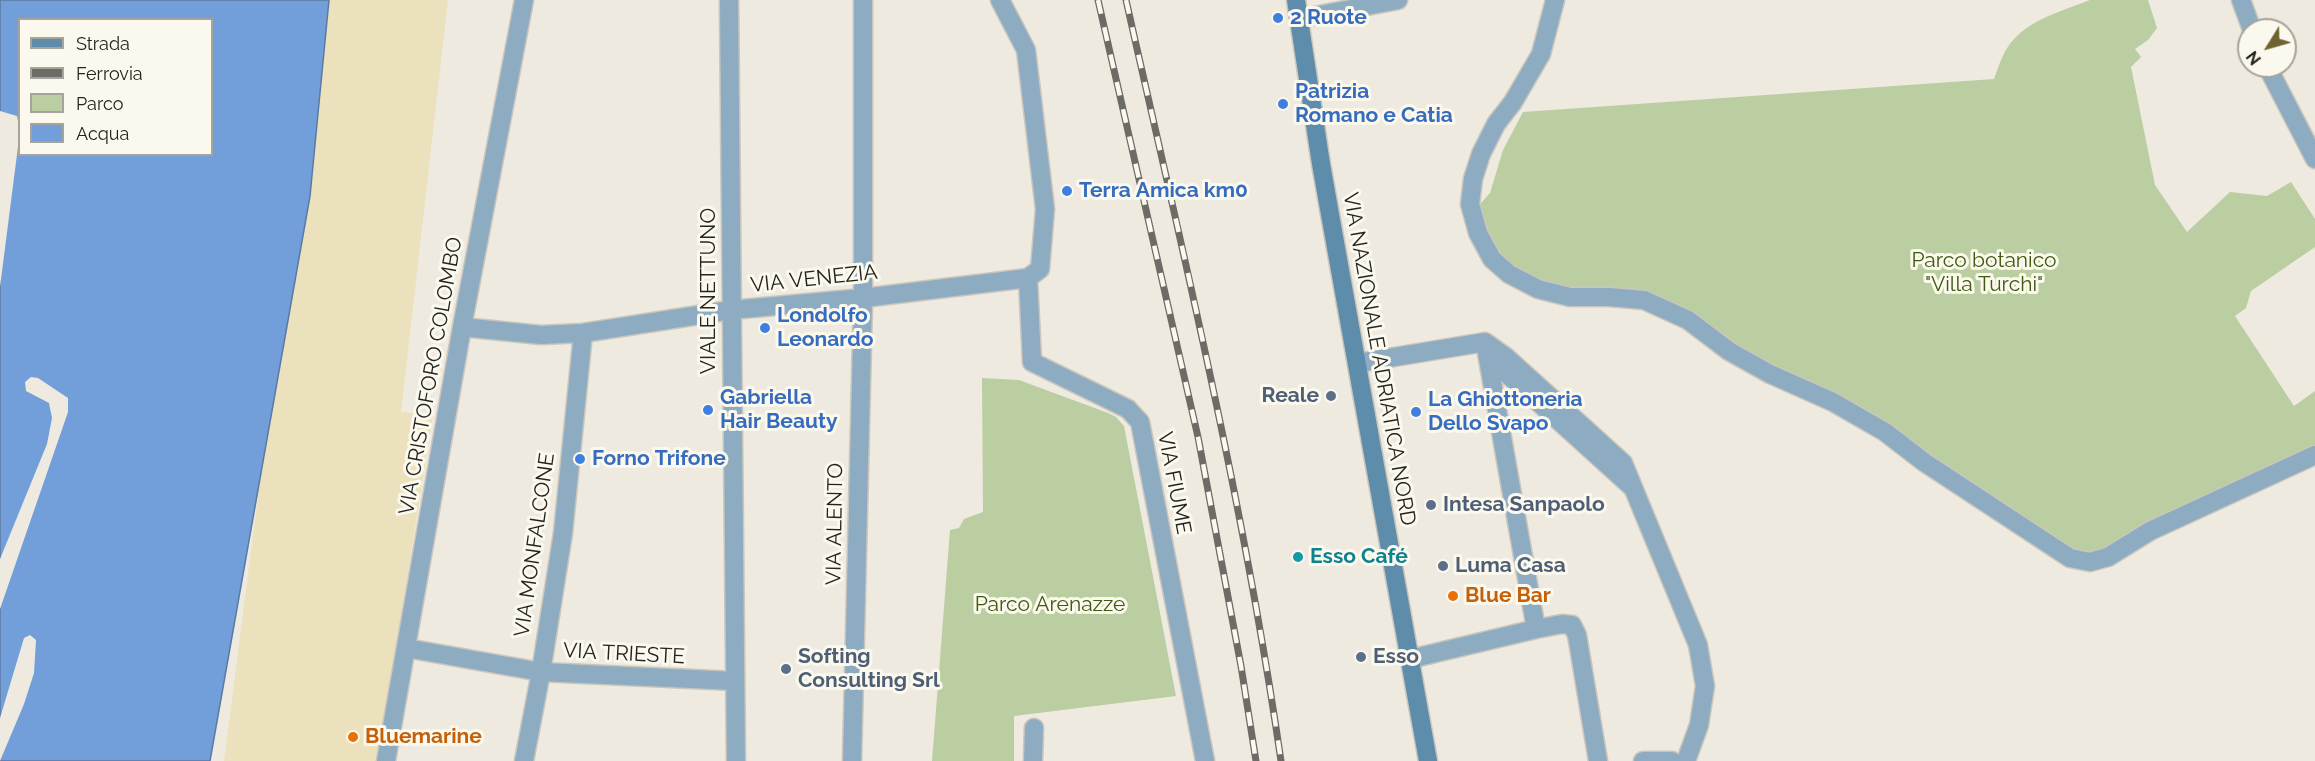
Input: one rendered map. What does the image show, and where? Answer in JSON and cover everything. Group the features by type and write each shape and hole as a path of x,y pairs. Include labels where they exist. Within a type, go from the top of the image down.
{"main road":[{"name":"VIA NAZIONALE ADRIATICA NORD","path":"1296,0 1321,164 1428,761"}],"street":[{"name":"VIA CRISTOFORO COLOMBO","path":"386,761 462,327 524,0"},
{"name":"VIALE NETTUNO","path":"729,0 736,761"},
{"name":"VIA ALENTO","path":"852,761 863,298 863,0"},
{"path":"1000,0 1026,50 1045,209 1040,269 1028,278"},
{"path":"1299,19 1398,0"},
{"path":"1555,0 1541,54 1513,102 1496,124 1481,154 1473,179 1470,204 1478,233 1492,259 1509,274 1538,290 1570,297 1644,300 1688,320 1729,351 1770,374 1833,402 1885,432 1924,462 2070,558 2090,562 2108,556 2150,531 2315,455"},
{"path":"2241,0 2248,18"},
{"path":"2273,78 2315,159"},
{"name":"VIA VENEZIA","path":"462,327 541,335 582,333 731,310 863,298 1028,278"},
{"name":"VIA FIUME","path":"1028,278 1032,362 1128,409 1140,422 1205,761"},
{"name":"VIA MONFALCONE","path":"524,761 541,672 563,532 582,333"},
{"path":"1358,363 1485,342"},
{"path":"1485,342 1504,371 1633,488 1698,645 1706,687 1699,725 1686,761"},
{"path":"1485,342 1536,629"},
{"path":"1410,659 1536,629 1562,624 1572,625 1577,635 1598,761"},
{"name":"VIA TRIESTE","path":"406,648 541,672 735,681"},
{"path":"1033,761 1034,728"},
{"path":"1643,761 1672,761"}],"green space":[{"name":"Parco botanico \"Villa Turchi\"","path":"2090,0 2148,0 2157,28 2148,40 2135,49 2141,57 2131,67 2155,185 2187,232 2230,192 2267,196 2291,182 2315,219 2315,247 2251,291 2246,308 2235,316 2294,406 2315,391 2315,462 2090,562 1868,428 1685,324 1647,306 1512,282 1472,213 1490,193 1503,150 1523,112 1994,79 2008,47 2023,31 2050,15"},
{"name":"Parco Arenazze","path":"982,378 1019,380 1108,413 1116,417 1124,426 1176,696 1014,716 1014,761 932,761 950,530 959,528 964,519 983,512"}],"sand":[{"path":"322,0 448,0 401,412 433,415 378,761 224,761"}],"water":[{"path":"0,0 329,0 310,196 210,761 0,761"}],"pier":[{"path":"0,111 17,116 18,147 0,287"},
{"path":"31,377 38,378 68,398 68,412 0,609 0,559 47,444 52,418 49,403 26,391 25,382"},
{"path":"30,635 36,640 34,673 24,704 0,761 0,718 24,638"}],"railway":[{"path":"1098,0 1198,437 1241,666 1256,761"},
{"path":"1126,0 1231,474 1281,761"}],"place":[{"name":"2 Ruote","path":"1278,18"},
{"name":"Patrizia Romano e Catia","path":"1283,104"},
{"name":"Terra Amica km0","path":"1067,191"},
{"name":"Londolfo Leonardo","path":"765,328"},
{"name":"Reale","path":"1331,396"},
{"name":"Gabriella Hair Beauty","path":"708,410"},
{"name":"La Ghiottoneria Dello Svapo","path":"1416,412"},
{"name":"Forno Trifone","path":"580,459"},
{"name":"Intesa Sanpaolo","path":"1431,505"},
{"name":"Esso Café","path":"1298,557"},
{"name":"Luma Casa","path":"1443,566"},
{"name":"Blue Bar","path":"1453,596"},
{"name":"Esso","path":"1361,657"},
{"name":"Softing Consulting Srl","path":"786,669"},
{"name":"Bluemarine","path":"353,737"}]}
